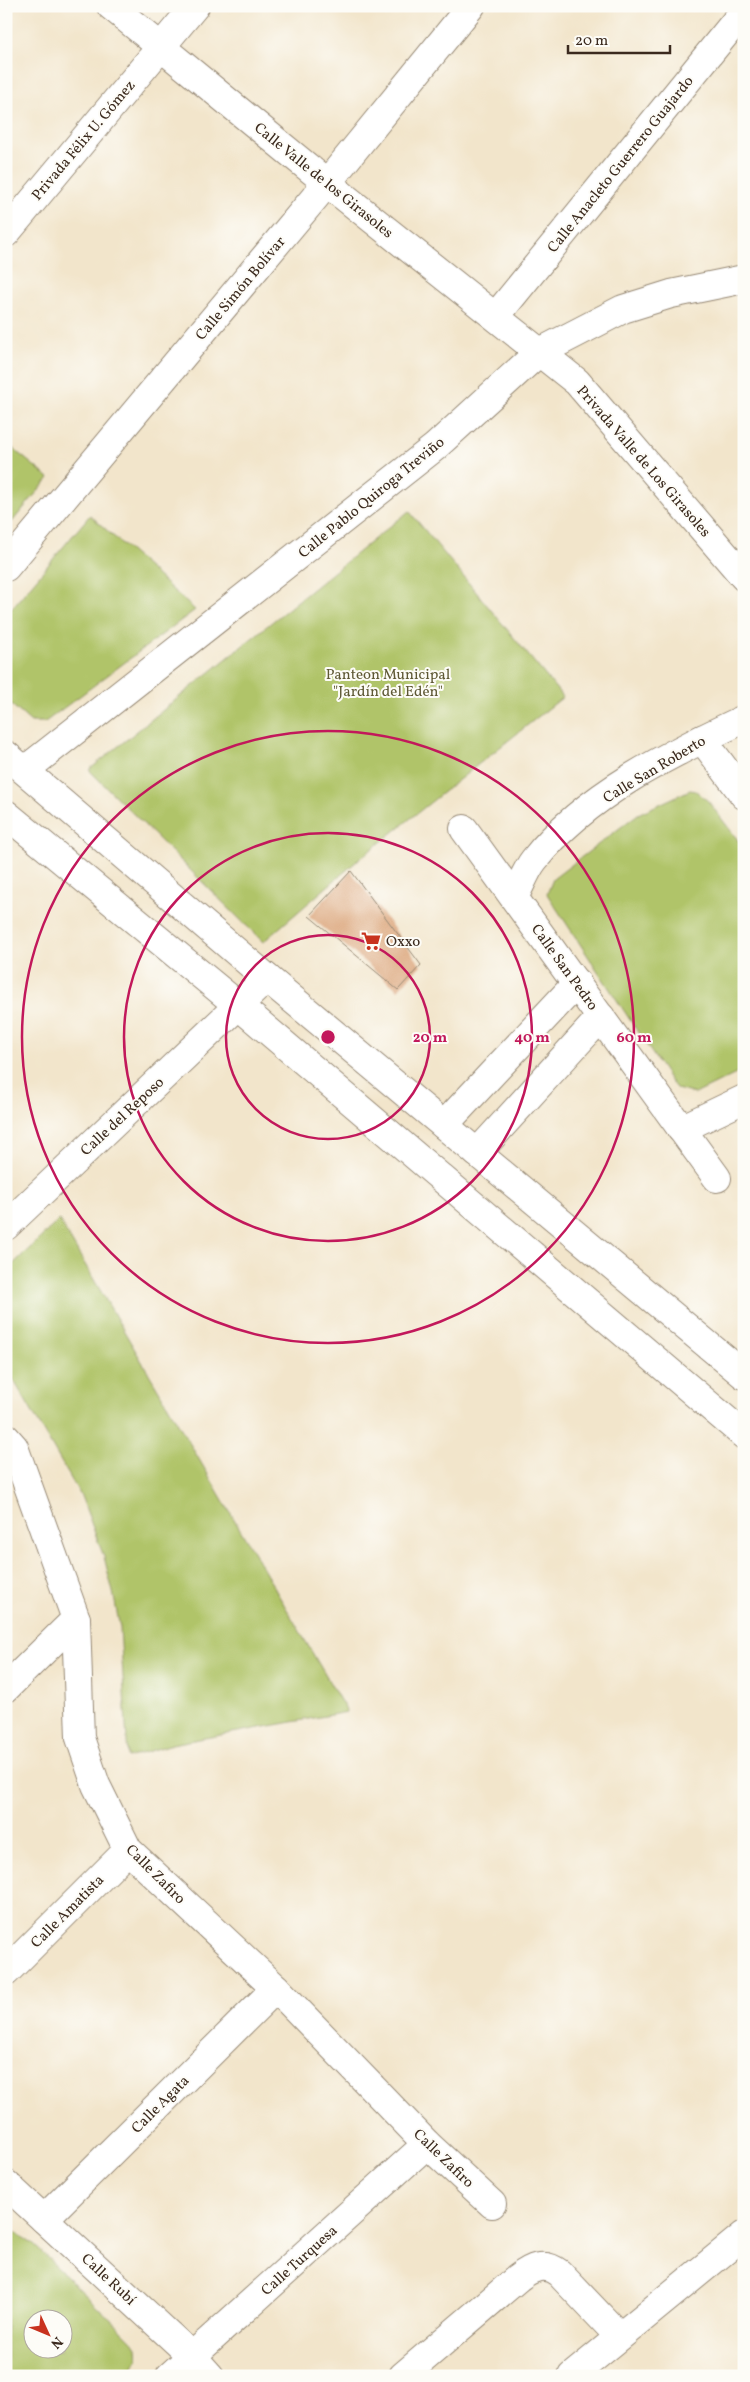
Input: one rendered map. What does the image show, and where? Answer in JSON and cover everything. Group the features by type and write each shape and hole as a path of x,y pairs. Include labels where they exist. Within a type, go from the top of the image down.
{"street":[{"name":"Calle Valle de los Girasoles","path":"111,6 327,184 496,316 538,353"},
{"name":"Privada Félix U. Gómez","path":"6,233 195,6"},
{"name":"Calle Simón Bolívar","path":"6,567 327,184 471,6"},
{"name":"Calle Anacleto Guerrero Guajardo","path":"496,316 744,11"},
{"name":"Calle Pablo Quiroga Treviño","path":"15,763 435,447 538,353 623,309 671,294 744,279"},
{"name":"Privada Valle de Los Girasoles","path":"538,353 576,382 744,577"},
{"name":"Calle San Roberto","path":"514,897 533,861 566,826 618,786 702,739 744,719"},
{"path":"702,739 744,795"},
{"path":"15,763 267,978 744,1375"},
{"path":"6,814 239,1006 744,1436"},
{"name":"Calle San Pedro","path":"464,829 717,1178"},
{"name":"Calle del Reposo","path":"6,1226 267,978"},
{"path":"444,1125 577,983"},
{"path":"477,1153 601,1017"},
{"path":"681,1129 744,1099"},
{"name":"Calle Zafiro","path":"6,1438 14,1447 76,1619 80,1738 96,1785 128,1850 276,1988 427,2144 492,2204"},
{"path":"6,1688 76,1619"},
{"name":"Calle Amatista","path":"6,1972 128,1850"},
{"name":"Calle Agata","path":"44,2219 276,1988"},
{"name":"Calle Turquesa","path":"170,2376 427,2144"},
{"name":"Calle Rubí","path":"6,2185 192,2356 210,2376"},
{"path":"572,2376 619,2336 739,2248"},
{"path":"403,2376 518,2278 534,2267 547,2266 559,2273 619,2336"}],"green space":[{"path":"6,443 49,478 6,529"},
{"name":"Panteon Municipal \"Jardín del Edén\"","path":"409,511 563,697 357,861 263,942 89,770"},
{"path":"90,515 195,610 45,722 31,722 6,700 6,615"},
{"path":"690,790 696,791 708,801 744,848 744,1070 695,1094 677,1089 671,1082 547,894 553,879 638,814"},
{"path":"59,1220 347,1712 172,1744 128,1758 120,1628 104,1557 81,1496 6,1367 6,1271"},
{"path":"12,2233 18,2234 34,2245 133,2341 137,2347 138,2359 126,2376 6,2376 6,2234"}],"building":[{"name":"Oxxo","path":"351,871 421,965 398,990 309,916"}],"place":[{"name":"Oxxo","path":"371,941"}]}
